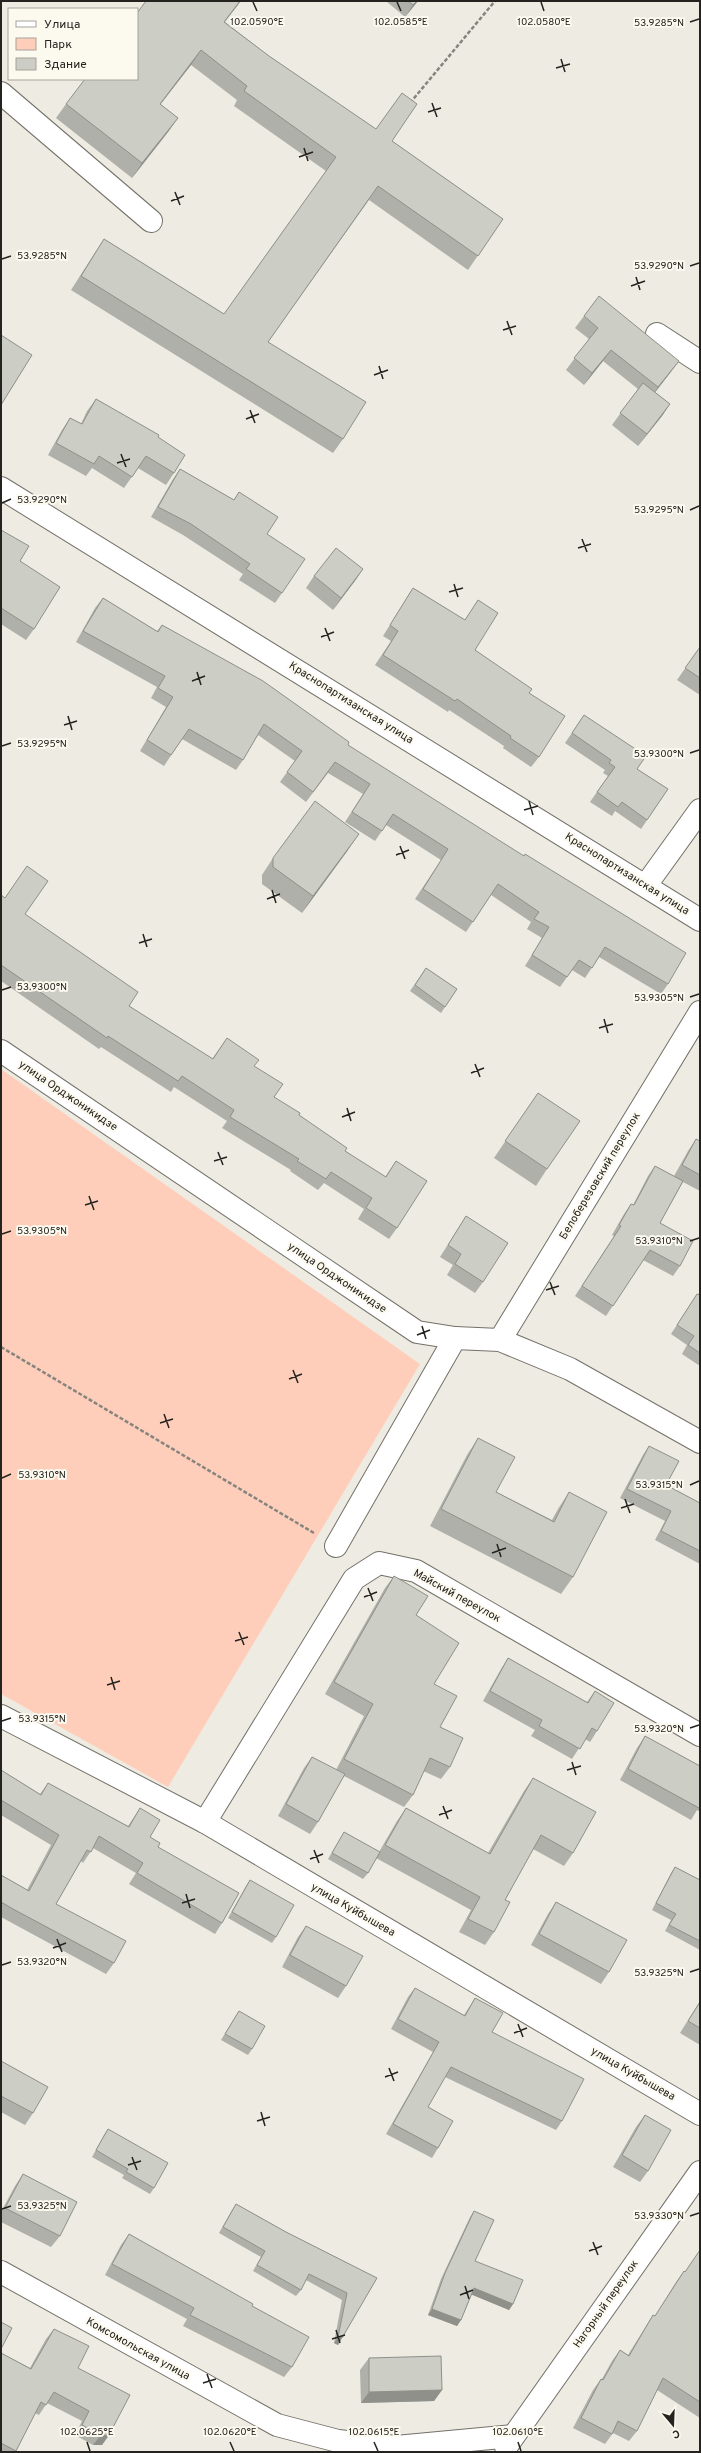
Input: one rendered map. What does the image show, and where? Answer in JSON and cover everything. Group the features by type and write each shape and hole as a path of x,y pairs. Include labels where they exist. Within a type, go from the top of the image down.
{"street":[{"path":"1,93 151,221"},
{"path":"657,334 700,362"},
{"name":"Краснопартизанская улица","path":"1,488 646,885 700,920"},
{"path":"646,885 700,810"},
{"name":"Белоберезовский переулок","path":"500,1340 700,1012"},
{"name":"улица Орджоникидзе","path":"1,1051 417,1332 455,1338 500,1340 570,1369 700,1442"},
{"path":"336,1546 455,1338"},
{"name":"Майский переулок","path":"205,1822 354,1579 380,1563 416,1571 700,1735"},
{"name":"улица Куйбышева","path":"1,1716 205,1822 700,2114"},
{"name":"Нагорный переулок","path":"513,2447 700,2172"},
{"name":"Комсомольская улица","path":"1,2272 277,2425 338,2441 396,2447 513,2447"}],"path":[{"path":"409,103 495,1"},
{"path":"1,1348 336,1546"}],"green space":[{"path":"1,1069 420,1364 168,1787 1,1694"}],"building":[{"path":"146,1 240,1 224,22 269,56 376,129 402,93 417,104 392,141 503,219 478,256 378,186 268,342 366,402 343,439 81,276 104,239 224,314 336,157 244,91 247,86 201,50 160,104 178,118 142,163 66,104 84,80 138,80 138,12"},
{"path":"408,1 417,1 413,5"},
{"path":"599,296 679,361 658,387 611,350 592,373 574,358 598,328 584,316"},
{"path":"1,335 32,355 1,405"},
{"path":"643,383 670,404 647,434 620,413"},
{"path":"96,399 159,435 158,437 185,455 174,473 146,456 132,477 99,456 94,464 56,443 70,418 82,424"},
{"path":"180,469 234,500 239,492 278,517 267,534 305,559 282,593 246,569 250,564 191,524 158,507"},
{"path":"1,530 29,546 20,561 60,587 34,629 1,608"},
{"path":"336,548 363,569 341,598 314,576"},
{"path":"413,588 465,620 478,600 498,613 475,650 532,689 529,693 565,716 539,757 510,738 511,736 457,699 455,701 383,655 398,631 390,625"},
{"path":"103,598 158,632 162,625 263,681 349,742 348,745 524,856 525,854 686,953 668,984 605,947 592,968 579,960 567,977 532,955 549,927 534,919 539,912 498,884 473,922 423,889 448,849 393,814 382,831 352,812 370,784 335,762 313,792 287,772 302,751 264,724 243,760 189,729 171,755 147,740 173,697 158,688 165,676 83,631"},
{"path":"700,647 700,678 685,668"},
{"path":"584,715 646,756 637,769 668,789 647,820 622,802 618,807 597,792 615,767 609,763 611,760 572,733"},
{"path":"315,801 359,834 313,896 273,867 273,858"},
{"path":"27,866 48,881 25,914 138,992 129,1006 213,1059 227,1038 259,1060 254,1066 283,1084 274,1097 300,1113 299,1115 347,1148 345,1151 386,1177 396,1161 427,1181 397,1228 366,1208 372,1198 331,1172 326,1179 297,1161 299,1159 230,1117 234,1110 182,1076 178,1081 108,1036 107,1038 1,965 1,895 5,898"},
{"path":"426,968 457,989 445,1007 415,985"},
{"path":"538,1093 580,1121 547,1169 505,1141"},
{"path":"696,1139 700,1141 700,1175 682,1165"},
{"path":"655,1166 683,1181 660,1223 693,1241 680,1266 650,1250 613,1306 582,1286 621,1226 619,1225 631,1204 634,1205"},
{"path":"466,1216 508,1243 483,1282 455,1264 461,1254 448,1245"},
{"path":"697,1294 700,1295 700,1353 688,1345 694,1336 677,1325"},
{"path":"478,1438 515,1457 496,1492 554,1522 569,1492 607,1512 573,1577 441,1509"},
{"path":"649,1446 679,1461 666,1485 700,1503 700,1551 661,1531 671,1511 627,1489"},
{"path":"394,1576 428,1596 416,1615 459,1643 434,1684 457,1696 440,1727 463,1738 450,1767 430,1758 413,1795 344,1759 373,1704 334,1682"},
{"path":"508,1658 588,1703 595,1691 614,1703 597,1731 592,1728 580,1749 539,1726 542,1720 490,1691"},
{"path":"645,1736 700,1766 699,1808 628,1769"},
{"path":"312,1757 345,1774 318,1822 286,1804"},
{"path":"1,1770 41,1795 48,1783 129,1827 140,1808 160,1820 150,1837 160,1843 158,1847 239,1893 222,1923 137,1873 143,1863 99,1836 91,1852 87,1850 56,1904 126,1941 114,1963 1,1902 1,1875 29,1891 59,1835 1,1800"},
{"path":"533,1778 596,1812 573,1853 541,1835 505,1900 510,1902 494,1932 468,1919 480,1897 385,1845 406,1808 490,1854"},
{"path":"344,1832 380,1852 368,1873 332,1853"},
{"path":"675,1867 700,1880 700,1941 669,1925 676,1914 656,1903"},
{"path":"250,1880 294,1905 276,1937 232,1912"},
{"path":"556,1902 627,1940 609,1972 539,1934"},
{"path":"306,1926 363,1956 346,1986 290,1955"},
{"path":"415,1988 465,2016 475,1998 503,2013 492,2032 584,2079 562,2121 451,2067 428,2107 453,2121 438,2148 393,2124 439,2042 398,2019"},
{"path":"700,2002 700,2028 688,2021"},
{"path":"239,2011 265,2026 252,2049 225,2034"},
{"path":"1,2061 48,2087 33,2113 1,2096"},
{"path":"645,2115 671,2130 648,2171 622,2155"},
{"path":"108,2129 168,2163 154,2188 126,2172 128,2169 96,2150"},
{"path":"23,2174 77,2202 60,2236 5,2208"},
{"path":"236,2204 286,2232 377,2278 342,2338 338,2337 347,2293 309,2274 301,2290 257,2265 265,2251 223,2227"},
{"path":"474,2211 494,2220 475,2261 523,2280 513,2304 474,2288 461,2320 432,2309 445,2273"},
{"path":"129,2234 253,2304 252,2306 309,2337 292,2367 190,2315 194,2308 112,2264"},
{"path":"700,2250 700,2402 663,2378 637,2431 618,2421 612,2434 581,2418 601,2379 603,2380 620,2350 629,2356 653,2315 655,2316 684,2271 685,2272"},
{"path":"1,2322 12,2328 1,2349"},
{"path":"54,2329 89,2346 78,2368 130,2395 109,2435 101,2435 82,2425 89,2411 54,2392 46,2405 41,2402 16,2451 1,2443 1,2353 31,2369"},
{"path":"441,2356 442,2390 369,2392 369,2358"}]}
